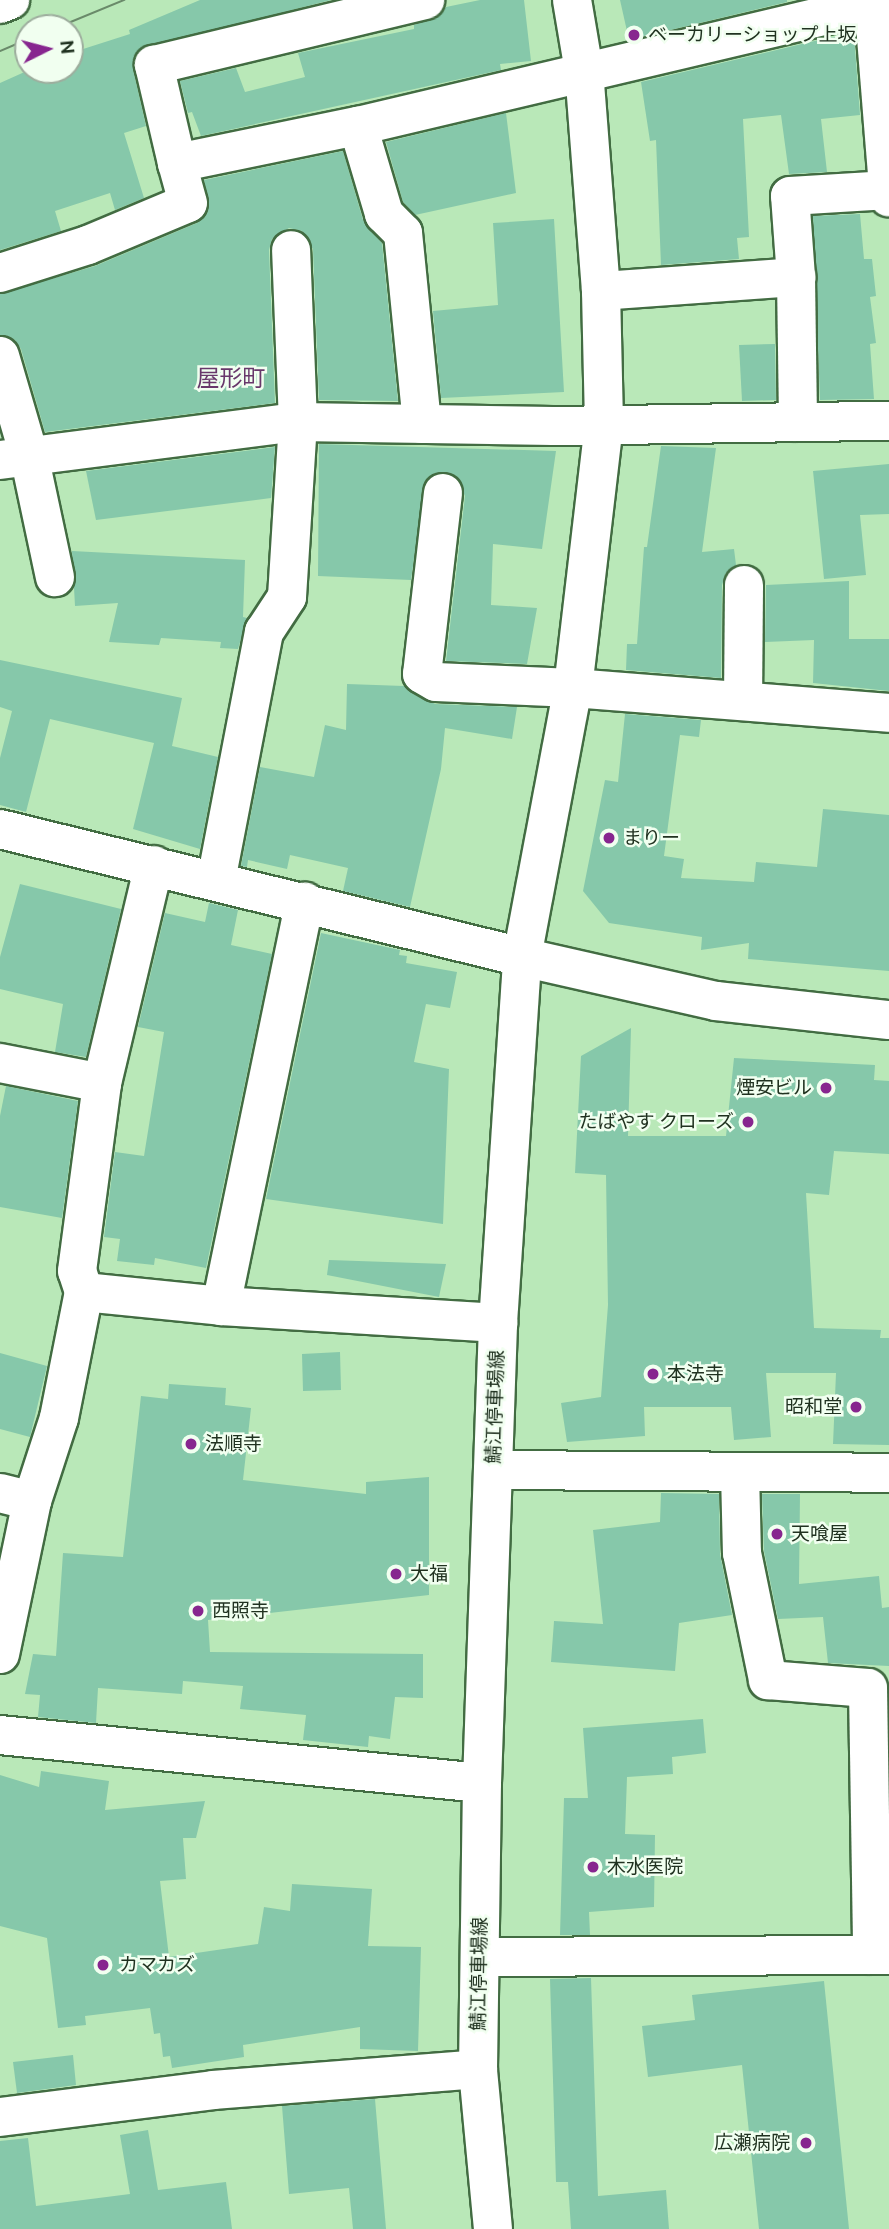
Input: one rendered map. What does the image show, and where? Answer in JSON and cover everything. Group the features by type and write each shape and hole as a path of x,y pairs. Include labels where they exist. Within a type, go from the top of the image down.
{"street":[{"path":"0,4 10,0"},
{"path":"0,272 88,245 188,202 154,65 425,0"},
{"name":"鯖江停車場線","path":"494,2229 478,2069 482,1783 498,1323 522,957 573,688 604,423 601,291 584,71 572,0"},
{"path":"177,163 358,126 832,14 879,9 889,197"},
{"path":"358,126 384,214 403,233 422,424"},
{"path":"799,422 796,277 790,196 889,190"},
{"path":"215,881 264,632 287,597 298,422 291,250"},
{"path":"601,291 796,277"},
{"path":"0,356 15,457 55,577"},
{"path":"15,457 298,422 422,424 889,421"},
{"path":"443,494 422,674 436,682 573,688 889,713"},
{"path":"743,701 744,585"},
{"path":"0,829 522,957 716,1000 889,1020"},
{"path":"0,1654 16,1497 59,1418 85,1292 76,1271 102,1083 154,865"},
{"path":"221,1306 305,902"},
{"path":"0,1063 102,1083"},
{"path":"85,1292 221,1306 498,1323"},
{"path":"493,1470 889,1473"},
{"path":"480,1957 881,1955 878,1687 768,1680 742,1553 740,1473"},
{"path":"0,1735 482,1783"},
{"path":"0,2117 213,2090 478,2069"}],"building":[{"path":"200,0 331,0 140,49 133,69 146,126 124,133 144,198 115,210 110,193 55,211 61,231 0,250 0,83 14,77 14,84 84,84 84,49 130,34 129,30"},
{"path":"480,0 524,0 531,61 500,64 501,70 201,136 192,112 188,113 180,81 236,68 245,92 305,77 298,53 414,29 414,25 439,16 446,7"},
{"path":"620,0 787,0 787,2 629,40"},
{"path":"854,35 860,115 821,119 827,172 789,174 781,115 743,119 749,237 737,238 739,259 661,265 656,140 650,141 641,82 827,38"},
{"path":"506,113 516,193 415,215 403,202 386,142"},
{"path":"343,151 363,220 382,243 398,401 319,400 313,249 302,231 289,228 272,239 269,250 275,403 45,432 21,349 15,340 0,335 0,294 95,266 197,223 209,207 204,180"},
{"path":"860,214 864,259 872,259 876,296 870,297 876,343 870,344 874,399 820,400 813,216"},
{"path":"554,219 564,392 441,398 433,311 498,305 493,223"},
{"path":"775,344 776,400 742,401 739,345"},
{"path":"319,444 556,451 542,549 493,544 491,605 537,608 527,664 446,661 465,496 455,475 435,473 425,481 411,580 318,576"},
{"path":"661,446 716,448 702,552 734,549 736,565 726,573 722,585 721,678 626,670 627,644 637,644 644,547 647,547"},
{"path":"275,447 271,498 96,520 86,471"},
{"path":"889,464 889,514 860,515 866,575 824,579 813,471"},
{"path":"72,551 245,560 243,617 247,618 238,649 220,648 221,642 161,638 159,645 109,642 118,603 75,606"},
{"path":"849,581 849,639 889,639 889,691 813,683 814,640 765,642 766,585"},
{"path":"0,660 182,698 172,746 218,757 200,849 133,829 154,743 50,719 26,812 0,805 0,758 12,711 0,707"},
{"path":"347,684 404,686 435,704 517,707 512,739 445,728 441,769 410,907 343,891 348,868 290,855 287,869 248,860 247,867 241,866 260,767 314,777 325,725 346,730"},
{"path":"625,714 701,720 699,737 680,735 664,856 684,859 681,878 754,882 756,862 817,867 823,809 889,815 889,971 748,959 749,943 701,950 702,937 609,923 583,891 605,780 618,782"},
{"path":"20,884 121,909 86,1057 55,1052 63,1004 0,989 0,957"},
{"path":"209,903 238,910 231,945 272,954 206,1268 155,1258 154,1265 117,1261 120,1239 104,1237 115,1152 144,1156 164,1032 138,1027 165,913 205,922"},
{"path":"321,933 400,950 399,955 407,956 406,963 457,972 450,1008 426,1004 414,1062 449,1069 443,1224 266,1199"},
{"path":"631,1028 628,1136 726,1136 734,1058 875,1065 874,1080 889,1081 889,1154 834,1151 829,1195 806,1193 814,1328 881,1330 880,1338 889,1338 889,1445 833,1444 836,1373 766,1373 771,1437 734,1440 731,1407 644,1407 645,1436 567,1442 561,1403 601,1397 608,1305 606,1175 575,1173 581,1056"},
{"path":"6,1086 78,1101 62,1218 0,1207 0,1116"},
{"path":"329,1260 446,1264 439,1297 327,1275"},
{"path":"340,1352 341,1390 303,1391 302,1354"},
{"path":"0,1353 47,1366 30,1437 0,1429"},
{"path":"169,1384 226,1388 225,1405 251,1408 243,1480 366,1494 366,1482 429,1477 429,1595 208,1620 210,1652 423,1654 423,1698 395,1697 390,1739 369,1736 368,1747 303,1740 306,1715 240,1709 243,1686 183,1681 182,1694 98,1688 96,1723 38,1717 40,1695 25,1694 33,1654 56,1656 63,1553 123,1557 141,1396 168,1399"},
{"path":"661,1493 719,1494 720,1554 732,1615 679,1623 675,1671 551,1662 554,1621 603,1624 593,1530 660,1522"},
{"path":"762,1494 800,1494 799,1584 879,1576 882,1608 889,1607 889,1666 828,1663 823,1617 778,1619 764,1551"},
{"path":"703,1719 706,1753 672,1757 673,1774 627,1777 625,1834 655,1835 654,1907 589,1912 590,1935 560,1935 564,1798 588,1798 583,1728"},
{"path":"41,1771 109,1781 105,1810 205,1801 196,1838 183,1838 186,1879 160,1881 169,1957 258,1944 264,1907 290,1911 292,1884 372,1889 368,1946 421,1947 418,2051 360,2049 360,2027 243,2045 244,2057 172,2068 170,2056 163,2057 160,2033 154,2034 150,2008 85,2016 86,2025 58,2028 47,1938 0,1926 0,1775 39,1787"},
{"path":"591,1978 598,2196 666,2190 669,2229 571,2229 568,2182 556,2182 550,1979"},
{"path":"824,1981 849,2229 759,2229 742,2065 648,2077 642,2026 695,2020 692,1995"},
{"path":"73,2055 76,2085 17,2093 13,2062"},
{"path":"375,2099 386,2229 353,2229 349,2188 289,2194 282,2106"},
{"path":"148,2130 158,2190 226,2182 232,2229 0,2229 0,2141 28,2138 36,2206 130,2194 120,2135"}],"tram line":[{"path":"84,16 124,0"},
{"path":"0,51 14,45"}],"place":[{"name":"ベーカリーショップ上坂","path":"634,35"},
{"name":"まりー","path":"609,838"},
{"name":"煙安ビル","path":"826,1088"},
{"name":"たばやす クローズ","path":"748,1122"},
{"name":"本法寺","path":"653,1374"},
{"name":"昭和堂","path":"856,1407"},
{"name":"法順寺","path":"191,1444"},
{"name":"天喰屋","path":"777,1534"},
{"name":"大福","path":"396,1574"},
{"name":"西照寺","path":"198,1611"},
{"name":"木水医院","path":"593,1867"},
{"name":"カマカズ","path":"103,1965"},
{"name":"広瀬病院","path":"806,2143"}],"district":[{"name":"屋形町","path":"231,378"}]}
